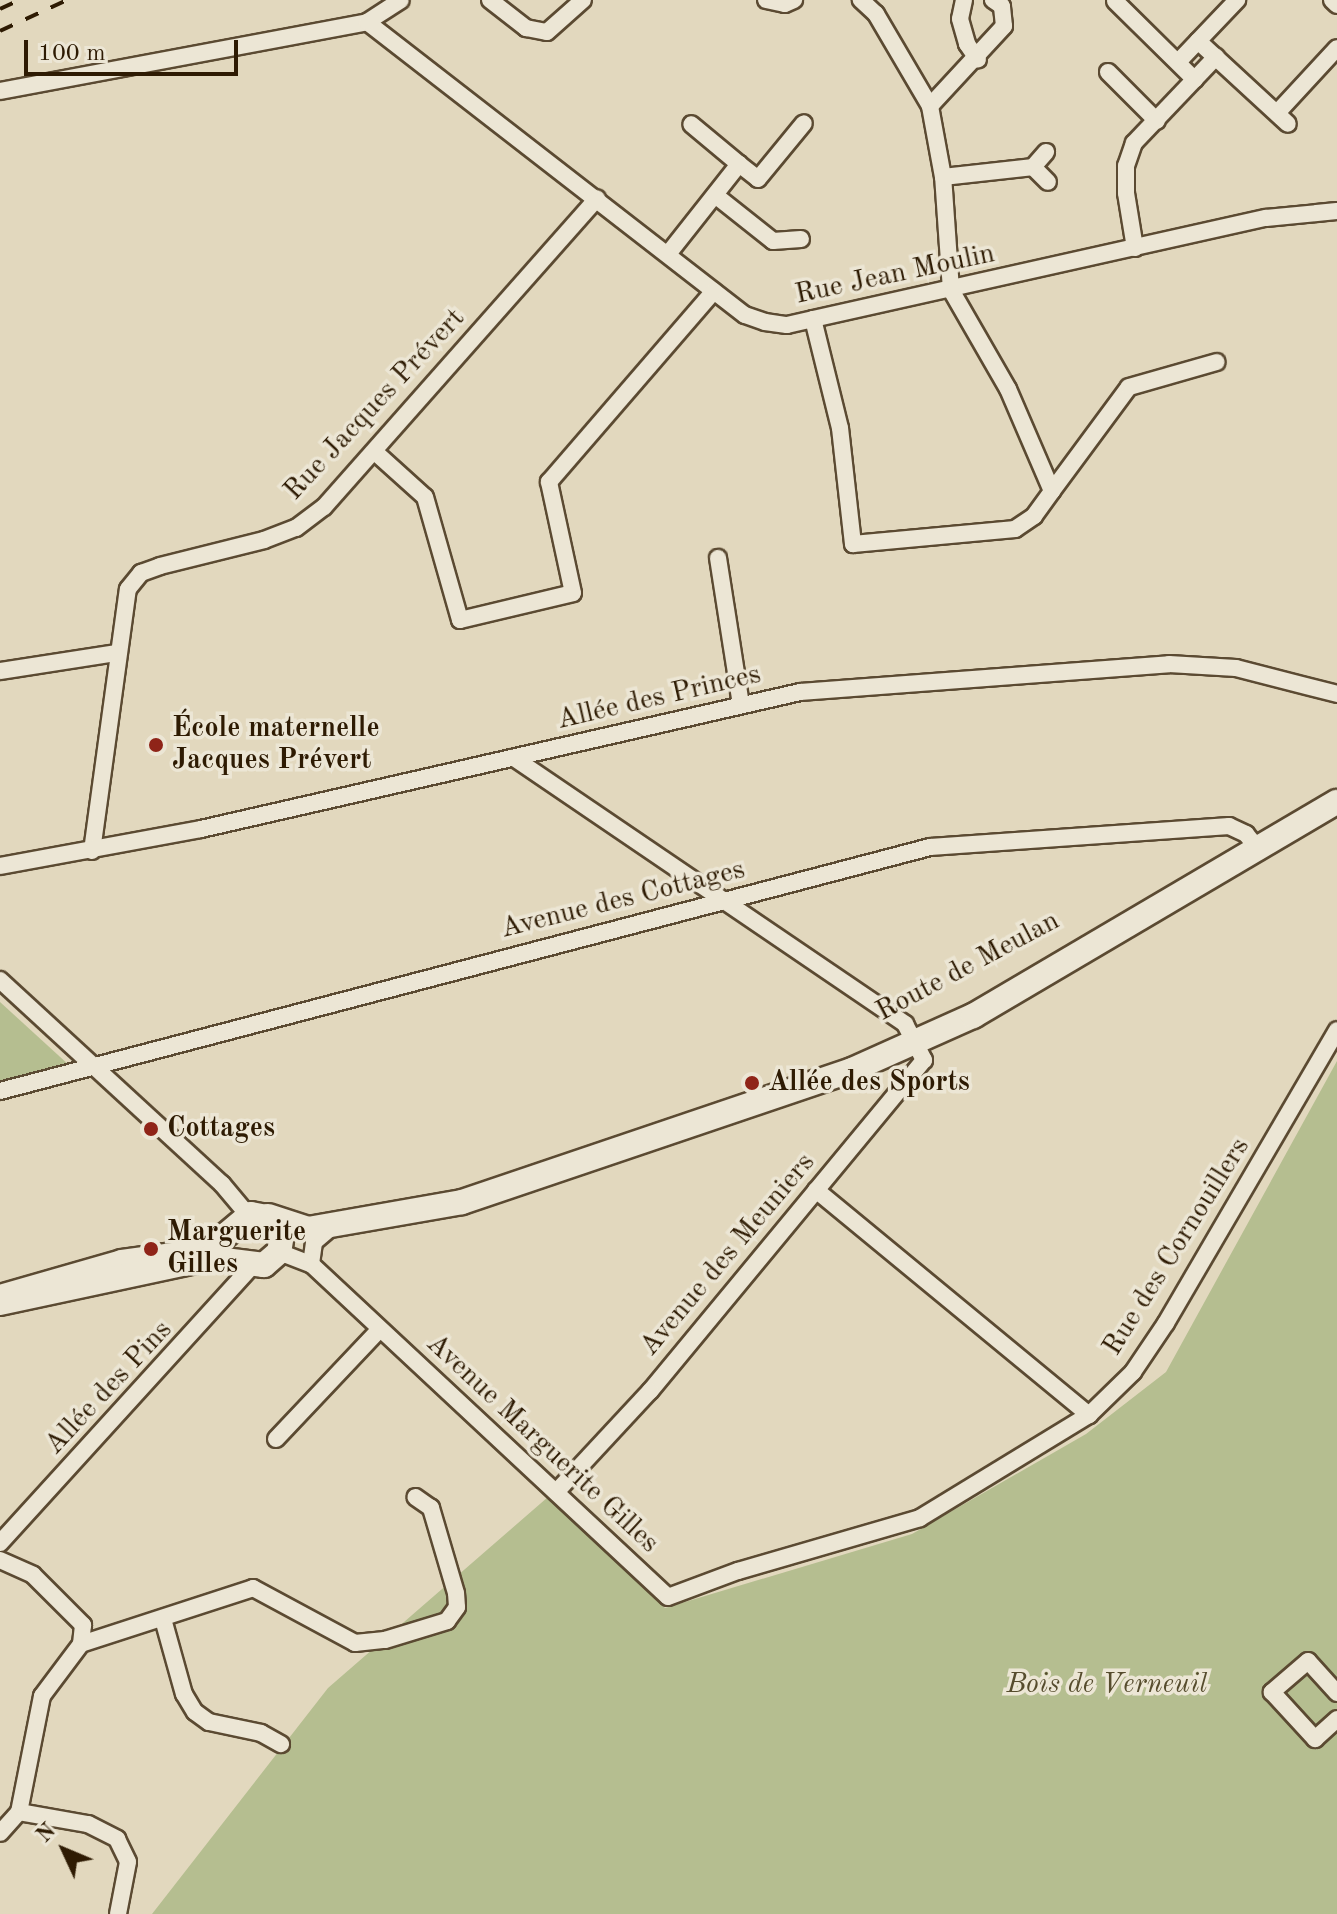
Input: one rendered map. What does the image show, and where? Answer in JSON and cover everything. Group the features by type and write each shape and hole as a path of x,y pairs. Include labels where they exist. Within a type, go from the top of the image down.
{"main road":[{"name":"Route de Meulan","path":"1257,847 1337,789"},
{"name":"Route de Meulan","path":"280,1250 320,1228 373,1217 500,1180 914,1039 1337,802"},
{"path":"0,1300 122,1262 208,1250 249,1220 320,1228"},
{"path":"0,1300 107,1284 200,1259 248,1264 270,1262 280,1250 281,1231 249,1220"},
{"path":"248,1264 231,1246 249,1220"}],"street":[{"path":"0,91 367,22 401,0"},
{"path":"490,0 526,28 547,32 583,0"},
{"path":"766,0 785,4 794,0"},
{"path":"861,0 876,14 930,106 943,177 951,290 1008,389 1052,491"},
{"path":"964,0 960,19 967,44 978,60"},
{"path":"930,106 978,60 1004,26 1002,6 993,0"},
{"path":"1178,62 1237,0"},
{"path":"1332,0 1337,5"},
{"path":"1115,1 1195,80"},
{"name":"Rue Jean Moulin","path":"367,22 745,315 765,322 813,319 1266,218 1337,211"},
{"path":"1198,41 1282,118 1337,48"},
{"path":"1135,248 1126,166 1134,143 1216,57"},
{"path":"1108,72 1157,121"},
{"path":"691,124 758,179 804,123"},
{"path":"943,177 1033,167 1046,152"},
{"path":"668,254 739,164"},
{"path":"1033,167 1048,182"},
{"path":"715,195 773,241 801,239"},
{"name":"Rue Jacques Prévert","path":"92,851 124,600 141,573 296,528 324,507 597,198"},
{"path":"375,452 425,497 460,620 573,593 549,482 714,291"},
{"path":"813,319 840,428 853,544 1015,529 1034,516 1129,387 1217,362"},
{"path":"718,558 741,705"},
{"path":"0,671 116,653"},
{"name":"Allée des Princes","path":"0,866 92,851 800,692 1169,664 1236,668 1337,694"},
{"path":"514,758 905,1024 914,1039"},
{"name":"Avenue des Cottages","path":"0,1091 93,1063 930,847 1229,826 1257,847"},
{"path":"0,980 222,1184 249,1220"},
{"name":"Rue des Cornouillers","path":"668,1597 738,1571 920,1518 1089,1415 1133,1372 1166,1323 1337,1030"},
{"name":"Avenue des Meuniers","path":"556,1492 650,1391 924,1060 914,1039"},
{"path":"816,1190 1089,1415"},
{"path":"311,1264 314,1242 320,1228"},
{"name":"Avenue Marguerite Gilles","path":"280,1250 311,1264 668,1597"},
{"name":"Allée des Pins","path":"0,1543 248,1264"},
{"path":"276,1439 380,1329"},
{"path":"81,1644 253,1588 355,1643 385,1640 447,1621 457,1607 456,1593 431,1508 415,1497"},
{"path":"0,1560 33,1575 54,1592 83,1625 81,1644 42,1696 34,1717 19,1812 0,1833"},
{"path":"163,1619 184,1694 195,1712 209,1722 261,1733 281,1744"},
{"path":"1337,1693 1308,1661 1272,1692 1315,1739 1337,1719"},
{"path":"19,1812 88,1824 117,1839 128,1862 118,1914"}],"green space":[{"path":"0,1002 70,1066 0,1087"},
{"name":"Bois de Verneuil","path":"1337,1061 1337,1914 152,1914 328,1688 548,1497 665,1608 912,1534 1086,1434 1166,1372"}],"railway":[{"path":"0,9 19,0"},
{"path":"0,31 67,0"}],"place":[{"name":"École maternelle Jacques Prévert","path":"156,745"},
{"name":"Allée des Sports","path":"752,1083"},
{"name":"Cottages","path":"151,1129"},
{"name":"Marguerite Gilles","path":"151,1249"}]}
